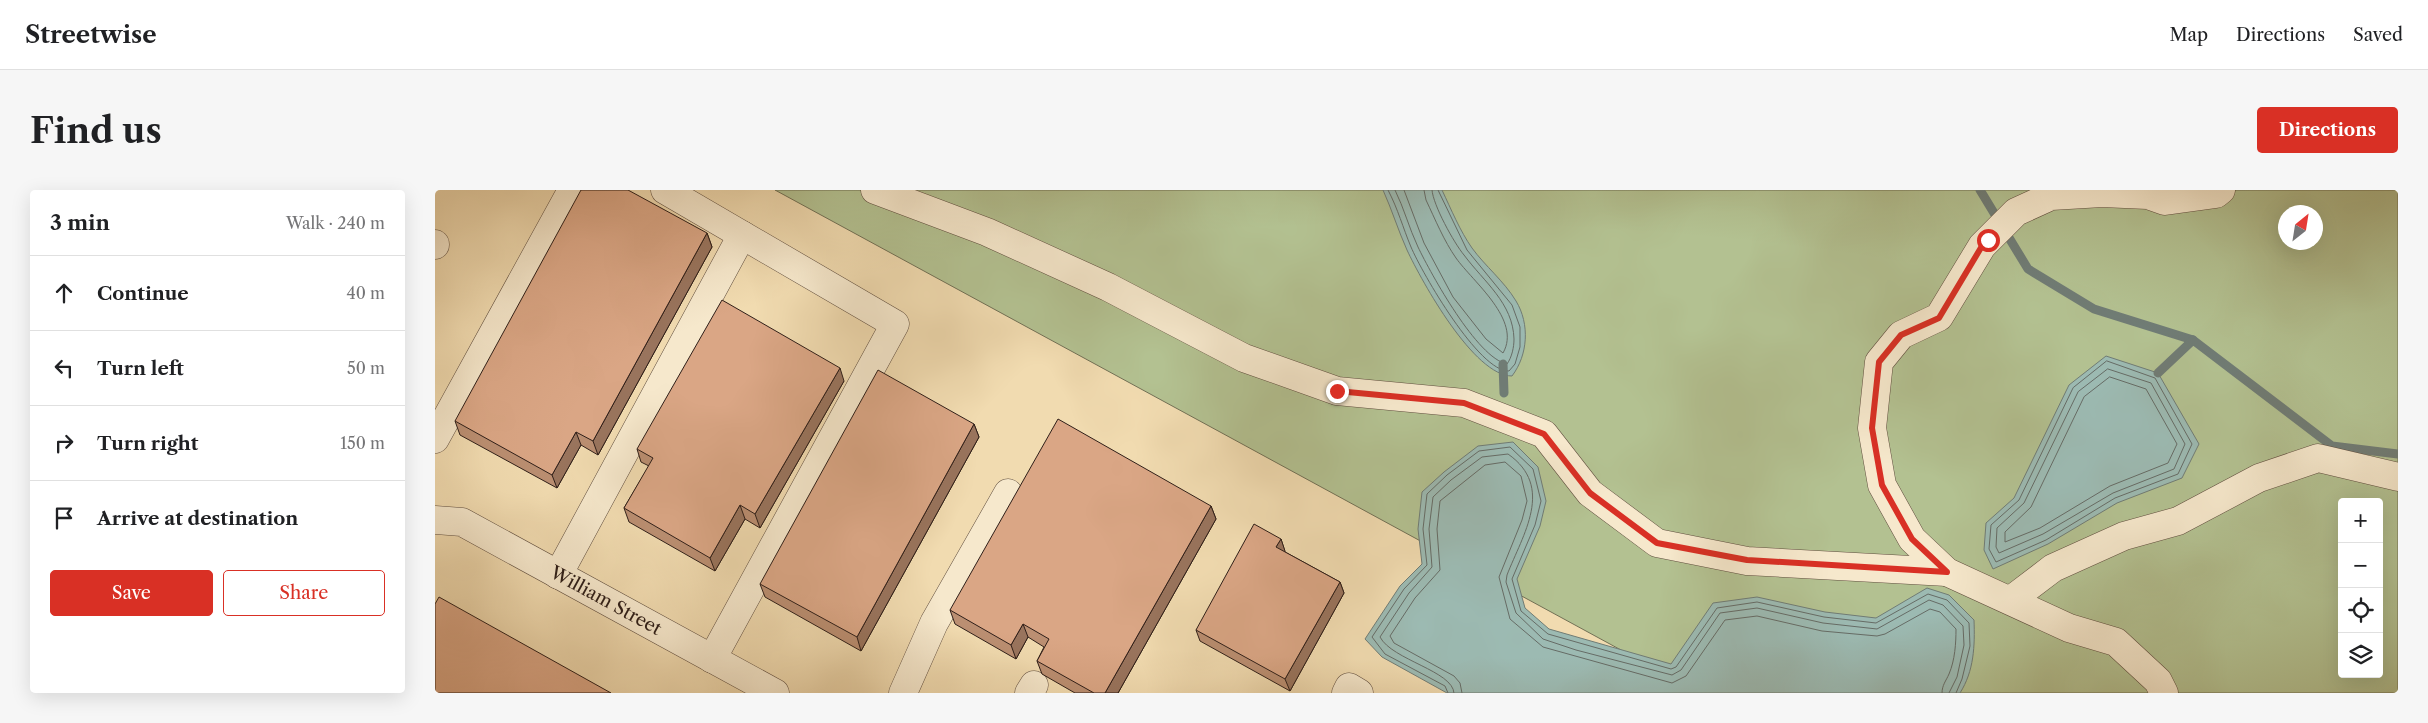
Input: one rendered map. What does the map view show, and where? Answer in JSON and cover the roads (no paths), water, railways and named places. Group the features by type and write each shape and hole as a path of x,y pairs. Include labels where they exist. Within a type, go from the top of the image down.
{"street":[{"path":"435,438 571,190"},
{"path":"665,190 895,324 712,659"},
{"path":"875,190 987,232 1099,283 1244,358 1337,391 1464,403 1544,434 1590,493 1657,543 1747,560 1947,572"},
{"path":"2164,693 2158,681 2116,642 2069,628 1947,572 1912,539 1882,485 1872,428 1879,362 1901,335 1939,318 1982,246 2016,212 2051,196 2102,193 2148,195 2165,201 2216,194 2221,190"},
{"path":"558,575 742,235"},
{"path":"2011,600 2053,568 2124,536 2179,521 2259,478 2318,458 2398,477"},
{"path":"903,693 934,623 1008,493"},
{"name":"William Street","path":"435,520 462,522 771,692"},
{"path":"1346,693 1349,687 1359,693"}],"water":[{"path":"1383,190 1442,190 1456,220 1477,255 1506,287 1521,310 1525,329 1524,349 1512,376 1497,372 1482,361 1466,345 1451,325 1414,265"},
{"path":"2106,356 2158,373 2199,444 2182,478 2117,503 2048,544 1993,569 1984,550 1986,523 2014,498 2069,385"},
{"path":"1513,442 1538,467 1546,501 1540,526 1517,579 1525,608 1549,629 1671,664 1713,603 1757,597 1825,612 1876,618 1927,588 1949,595 1974,620 1973,658 1965,685 1960,693 1447,693 1382,657 1365,639 1400,586 1422,564 1418,529 1422,492 1478,446"}],"waterway":[{"path":"1980,190 2028,269 2094,309 2193,340"},
{"path":"2158,373 2193,340 2332,446 2398,454"},
{"path":"1503,364 1504,393"}]}
